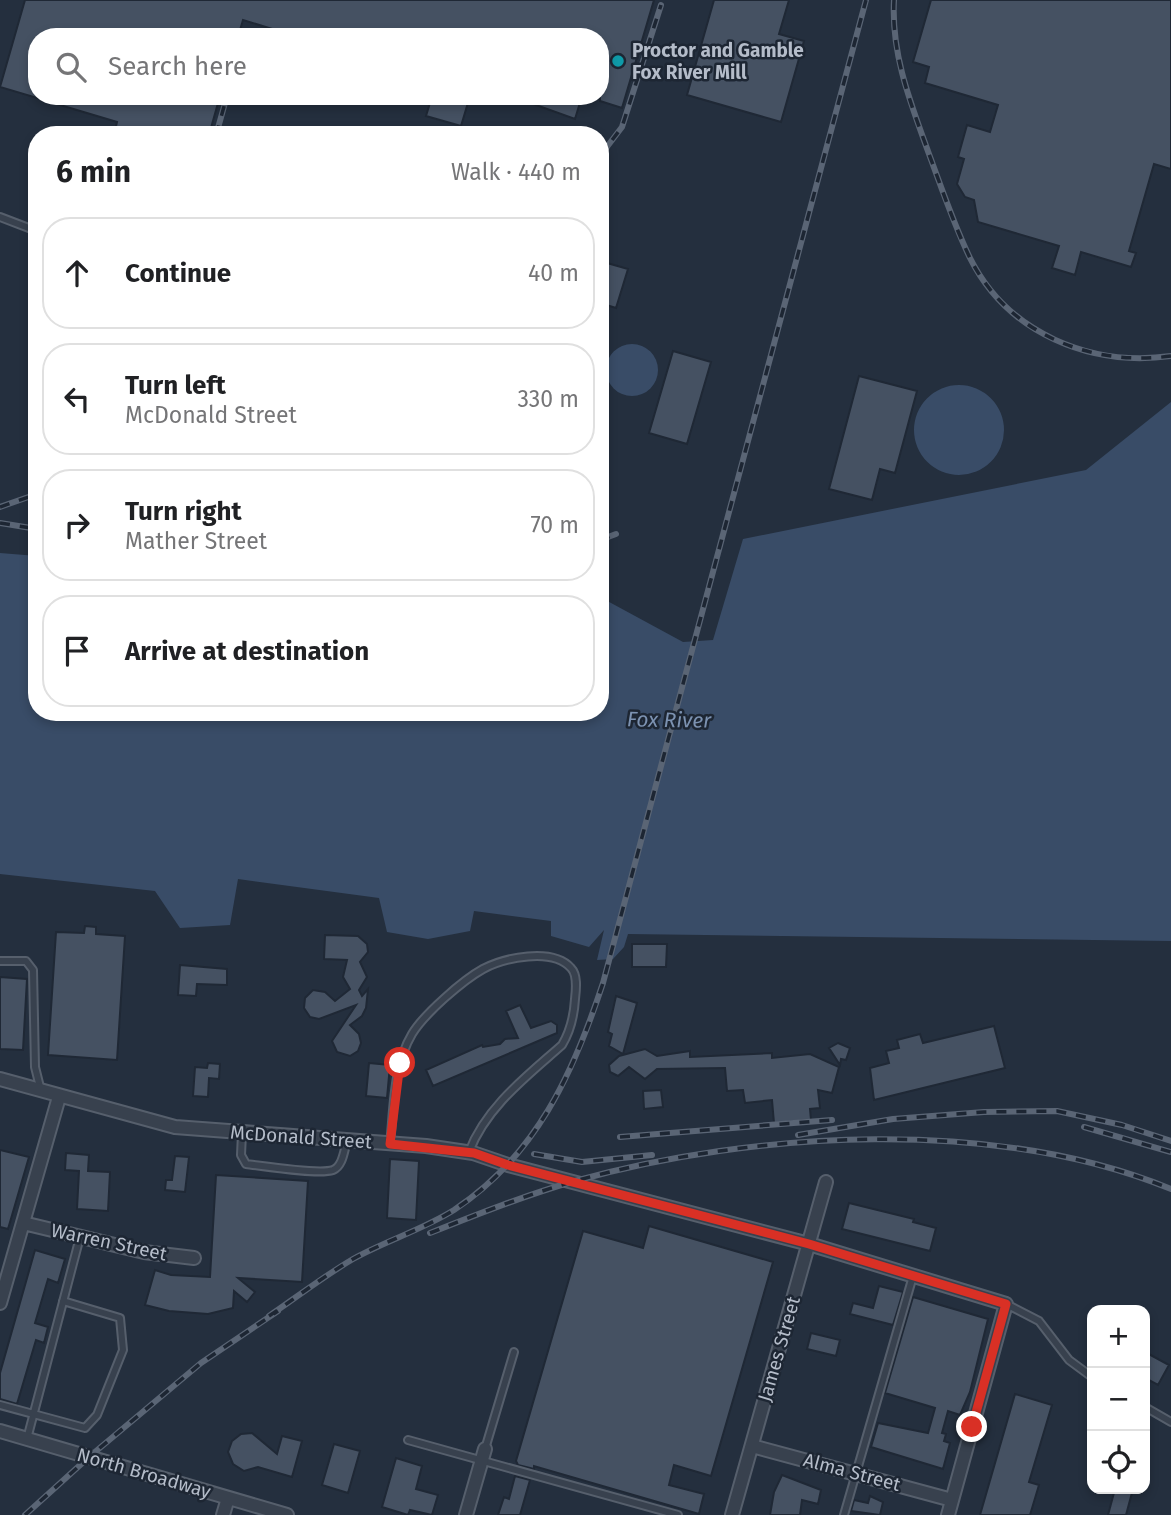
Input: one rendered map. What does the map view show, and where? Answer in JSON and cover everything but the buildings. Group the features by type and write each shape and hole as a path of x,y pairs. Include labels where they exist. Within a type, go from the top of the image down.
{"street":[{"name":"McDonald Street","path":"0,1079 175,1127 469,1153 809,1244 1006,1304"},
{"path":"0,1303 60,1097"},
{"name":"James Street","path":"732,1515 826,1182"},
{"name":"Warren Street","path":"23,1223 144,1252 194,1258"},
{"path":"948,1515 1006,1304"},
{"name":"North Broadway","path":"2,1433 287,1515"},
{"name":"Alma Street","path":"752,1446 952,1500"},
{"path":"466,1515 484,1455"},
{"path":"223,1515 228,1498"}],"lane":[{"path":"0,217 28,227"},
{"path":"390,1144 400,1063 413,1032 466,981 486,968 499,962 533,957 561,962 570,967 575,977 573,1020 569,1033 562,1045 495,1108 477,1132 469,1153"},
{"path":"0,961 26,961 33,970 35,1067 41,1091"},
{"path":"242,1133 242,1155 246,1164 320,1171 334,1170 341,1163 347,1141"},
{"path":"27,1439 80,1237"},
{"path":"844,1515 913,1274"},
{"path":"0,1405 85,1428 97,1415 123,1350 120,1318 63,1301"},
{"path":"1006,1304 1039,1321 1069,1360 1087,1373"},
{"path":"484,1455 514,1352"},
{"path":"1150,1410 1171,1422"},
{"path":"408,1440 484,1455 678,1515"}],"water":[{"path":"622,346 642,346 656,360 656,380 642,394 622,394 609,381 609,359"},
{"path":"959,385 976,389 991,398 1000,413 1004,430 1000,447 991,462 976,471 959,475 942,471 927,462 918,447 914,430 918,413 927,398 942,389"},
{"name":"Fox River","path":"1171,402 1171,941 628,934 624,947 613,959 597,960 604,930 589,947 551,936 551,921 474,911 470,931 428,939 387,932 379,898 238,879 230,925 180,928 155,891 0,874 0,553 28,555 28,721 609,721 609,602 683,642 713,640 743,539 1086,470"}],"railway":[{"path":"269,1316 353,1259 442,1217 483,1188 508,1165 529,1138 548,1110 579,1049 603,983 866,0"},
{"path":"894,0 899,60 909,98 959,233 986,284 1006,307 1055,340 1082,350 1111,356 1171,356"},
{"path":"609,144 622,127 661,5"},
{"path":"219,126 224,105"},
{"path":"0,507 28,497"},
{"path":"0,523 28,528"},
{"path":"609,537 616,534"},
{"path":"798,1135 893,1119 984,1112 1057,1111 1122,1125 1171,1141"},
{"path":"620,1137 832,1120"},
{"path":"1084,1127 1171,1152"},
{"path":"430,1233 575,1181 645,1164 719,1151 797,1143 875,1139 953,1142 1029,1150 1103,1166 1171,1189"},
{"path":"534,1154 582,1162 652,1155"},
{"path":"25,1515 201,1363 278,1311"}],"place":[{"name":"Proctor and Gamble Fox River Mill","path":"618,61"}],"route":[{"path":"400,1063 390,1144 474,1153 508,1165 809,1244 1006,1304 972,1427"}]}
